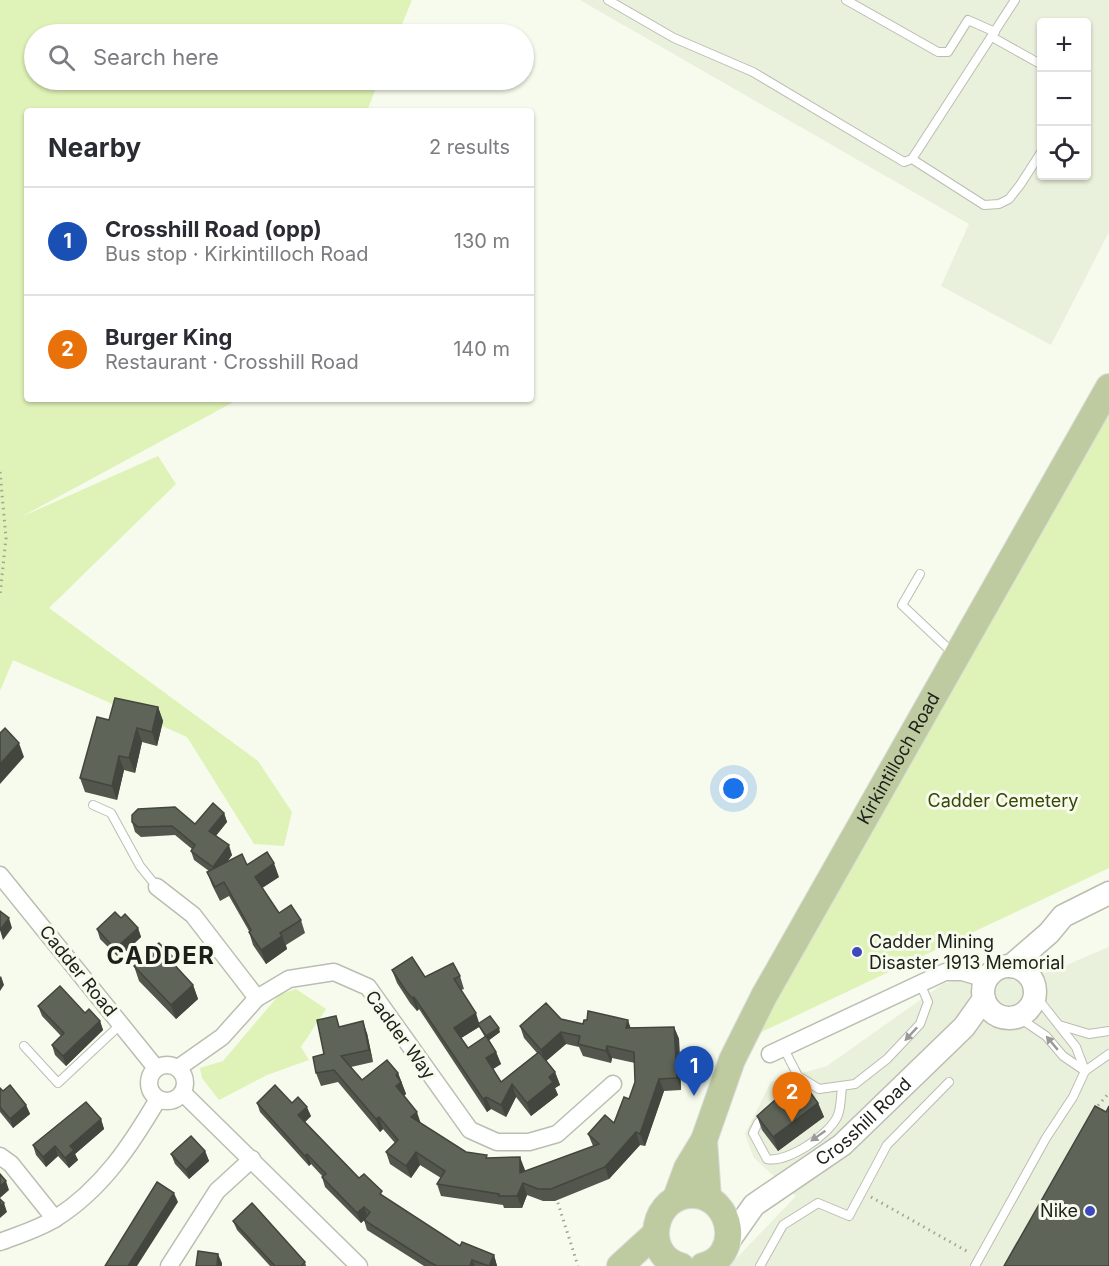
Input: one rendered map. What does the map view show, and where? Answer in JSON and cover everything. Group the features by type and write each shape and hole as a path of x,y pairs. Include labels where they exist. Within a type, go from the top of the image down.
{"main road":[{"name":"Kirkintilloch Road","path":"655,1234 660,1213 676,1198 687,1168 704,1140 717,1099 746,1030 1109,387"},
{"path":"1034,988 1027,973 1011,966 1049,933 1063,916 1109,893"},
{"path":"996,1002 1029,1008 1049,933"},
{"name":"Crosshill Road","path":"728,1242 754,1206 842,1145 964,1027 996,1002 1001,967 1011,966"},
{"name":"Kirkintilloch Road","path":"704,1140 715,1204 727,1220 728,1242"},
{"path":"676,1198 686,1195 715,1204"},
{"name":"Crosshill Road","path":"715,1204 754,1206"},
{"path":"621,1266 655,1234 662,1253 678,1266"},
{"path":"703,1266 720,1256 728,1242"}],"street":[{"name":"Cadder Road","path":"0,875 156,1068"},
{"path":"157,887 193,915 257,998"},
{"name":"Cadder Way","path":"178,1068 222,1037 257,998 289,979 334,972 368,987 470,1130 497,1142 529,1142 557,1134 613,1084"},
{"path":"777,1051 945,972 962,972 996,1002"},
{"path":"167,1064 178,1068 186,1082 183,1093 174,1100 158,1099 148,1084 156,1068 167,1064"},
{"path":"183,1093 359,1266"},
{"path":"0,1242 55,1219 100,1182 133,1140 158,1099"},
{"path":"0,1156 11,1164 55,1219"},
{"path":"169,1266 217,1191 252,1159"}],"lane":[{"path":"608,0 674,38 753,72 904,162 912,159 1016,0"},
{"path":"846,0 938,52 948,52 968,20 1037,63"},
{"path":"912,159 984,205 999,204 1009,198 1037,157"},
{"path":"920,574 902,605 957,658"},
{"path":"93,806 111,813 140,866 157,887"},
{"path":"777,1051 804,1085 819,1089 855,1084 887,1059 920,1024 928,1002 920,982"},
{"path":"1034,988 1077,1047 1085,1071"},
{"path":"996,1002 1046,1036 1063,1056 1085,1071"},
{"path":"24,1046 58,1083 121,1024"},
{"path":"1059,1025 1089,1034 1109,1031"},
{"path":"977,1262 1046,1138 1073,1097 1085,1071 1109,1054"},
{"path":"760,1266 783,1225 818,1203 849,1215 887,1146 950,1082"},
{"path":"775,1109 758,1122 753,1133 767,1159 777,1161 789,1157 826,1131 837,1116 842,1086"}],"path":[{"path":"0,471 6,537 0,595"},
{"path":"1090,1117 1109,1093"},
{"path":"553,1192 578,1266"},
{"path":"862,1192 977,1262"}],"shaded area":[{"path":"580,0 1109,0 1109,232 1051,345 941,286 969,224"},
{"path":"1109,947 1109,1266 729,1266 796,1196 754,1158 745,1134 771,1082 827,1066 944,983 1050,972"}],"green space":[{"path":"0,0 412,0 402,24 24,24 24,90 375,90 368,108 24,108 24,402 233,402 21,517 158,456 176,484 49,608 258,761 292,812 284,846 254,844 187,737 13,660 0,691"},
{"name":"Cadder Cemetery","path":"1109,399 1109,868 749,1038"},
{"path":"296,989 326,1009 301,1047 309,1060 267,1075 219,1100 202,1078 200,1068 223,1061 279,995"}],"building":[{"path":"115,698 158,707 152,732 137,728 129,758 119,756 112,786 80,778 97,717 109,720"},
{"path":"5,728 19,743 0,764 0,733"},
{"path":"213,803 224,813 209,831 229,845 213,867 191,851 195,845 172,826 138,827 132,822 132,815 138,809 175,807 195,824"},
{"path":"267,852 274,863 255,877 279,913 291,905 301,920 280,933 282,936 261,950 249,932 251,930 224,882 215,887 207,872 242,854 247,865"},
{"path":"0,911 9,918 0,930"},
{"path":"115,912 121,918 125,914 138,928 115,949 97,929"},
{"path":"159,943 173,957 170,960 193,985 171,1005 134,966"},
{"path":"412,957 425,977 453,963 460,976 454,979 476,1013 454,1028 468,1048 486,1036 496,1052 486,1058 501,1082 539,1052 555,1072 549,1077 553,1082 527,1103 512,1084 501,1105 486,1097 483,1099 414,997 412,998 406,991 392,970"},
{"path":"60,986 85,1013 89,1009 100,1021 63,1056 52,1045 64,1033 38,1006"},
{"path":"546,1003 561,1019 583,1024 584,1020 587,1020 588,1011 628,1020 626,1028 674,1027 677,1078 659,1079 640,1134 636,1132 605,1167 551,1189 538,1189 523,1183 517,1196 499,1196 499,1194 437,1184 445,1171 416,1152 406,1166 386,1152 398,1140 379,1117 376,1119 334,1070 316,1073 313,1057 324,1054 317,1020 336,1016 339,1027 363,1021 369,1050 341,1056 362,1080 387,1060 398,1073 396,1075 401,1082 396,1086 417,1112 411,1117 466,1152 487,1155 486,1158 520,1157 520,1173 599,1144 588,1134 605,1115 614,1123 624,1097 629,1099 635,1082 634,1052 607,1046 606,1051 578,1044 580,1036 561,1032 541,1050 520,1026"},
{"path":"490,1016 499,1028 486,1036 478,1024"},
{"path":"800,1078 818,1103 773,1137 757,1116"},
{"path":"10,1085 26,1105 10,1119 0,1107 0,1088 3,1091"},
{"path":"275,1085 292,1103 298,1097 307,1107 298,1115 359,1178 364,1174 382,1191 380,1194 460,1246 462,1242 494,1255 489,1266 472,1260 470,1266 437,1266 364,1220 370,1212 364,1207 357,1213 322,1177 326,1174 307,1154 305,1156 257,1103"},
{"path":"86,1102 101,1119 70,1146 74,1150 65,1158 55,1146 43,1157 33,1145"},
{"path":"1095,1106 1106,1112 1109,1106 1109,1266 1004,1266"},
{"path":"191,1136 205,1151 186,1170 171,1154"},
{"path":"0,1174 6,1181 0,1186"},
{"path":"157,1182 174,1193 128,1266 105,1266"},
{"path":"252,1203 305,1262 301,1266 275,1266 233,1221"},
{"path":"198,1251 218,1254 217,1266 196,1266"}],"place":[{"name":"Cadder Mining Disaster 1913 Memorial","path":"857,952"},
{"name":"Crosshill Road (opp)","path":"694,1096"},
{"name":"Burger King","path":"792,1122"},
{"name":"Nike","path":"1090,1211"}],"district":[{"name":"CADDER","path":"161,956"}]}
